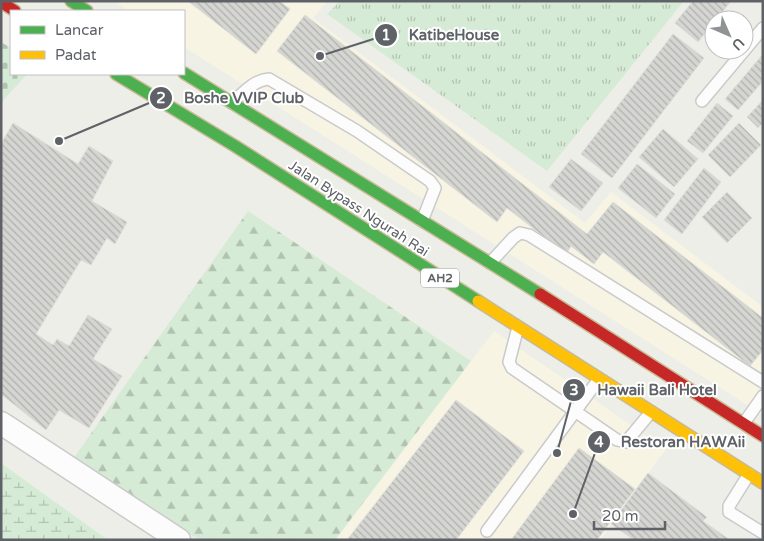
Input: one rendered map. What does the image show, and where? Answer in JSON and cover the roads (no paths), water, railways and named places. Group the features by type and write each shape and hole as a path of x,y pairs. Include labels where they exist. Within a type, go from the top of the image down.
{"highway":[{"path":"71,1 85,10"},
{"path":"1,2 14,10"},
{"name":"Jalan Bypass Ngurah Rai","path":"185,74 490,263 763,436"},
{"name":"Jalan Bypass Ngurah Rai","path":"118,75 217,135 763,483"}],"street":[{"path":"1,423 179,540"}],"lane":[{"path":"702,101 763,28"},
{"path":"232,103 253,84 270,79 357,131 430,181 435,188 422,221"},
{"path":"490,263 520,233 530,235 763,382"},
{"path":"518,327 509,362 512,368 617,440 626,442 651,412"},
{"path":"487,531 599,380"},
{"path":"744,424 763,396"},
{"path":"749,474 729,506 729,512 763,533"}],"place":[{"name":"KatibeHouse","path":"320,56"},
{"name":"Boshe VVIP Club","path":"59,141"},
{"name":"Hawaii Bali Hotel","path":"557,453"},
{"name":"Restoran HAWAii","path":"573,514"}]}
